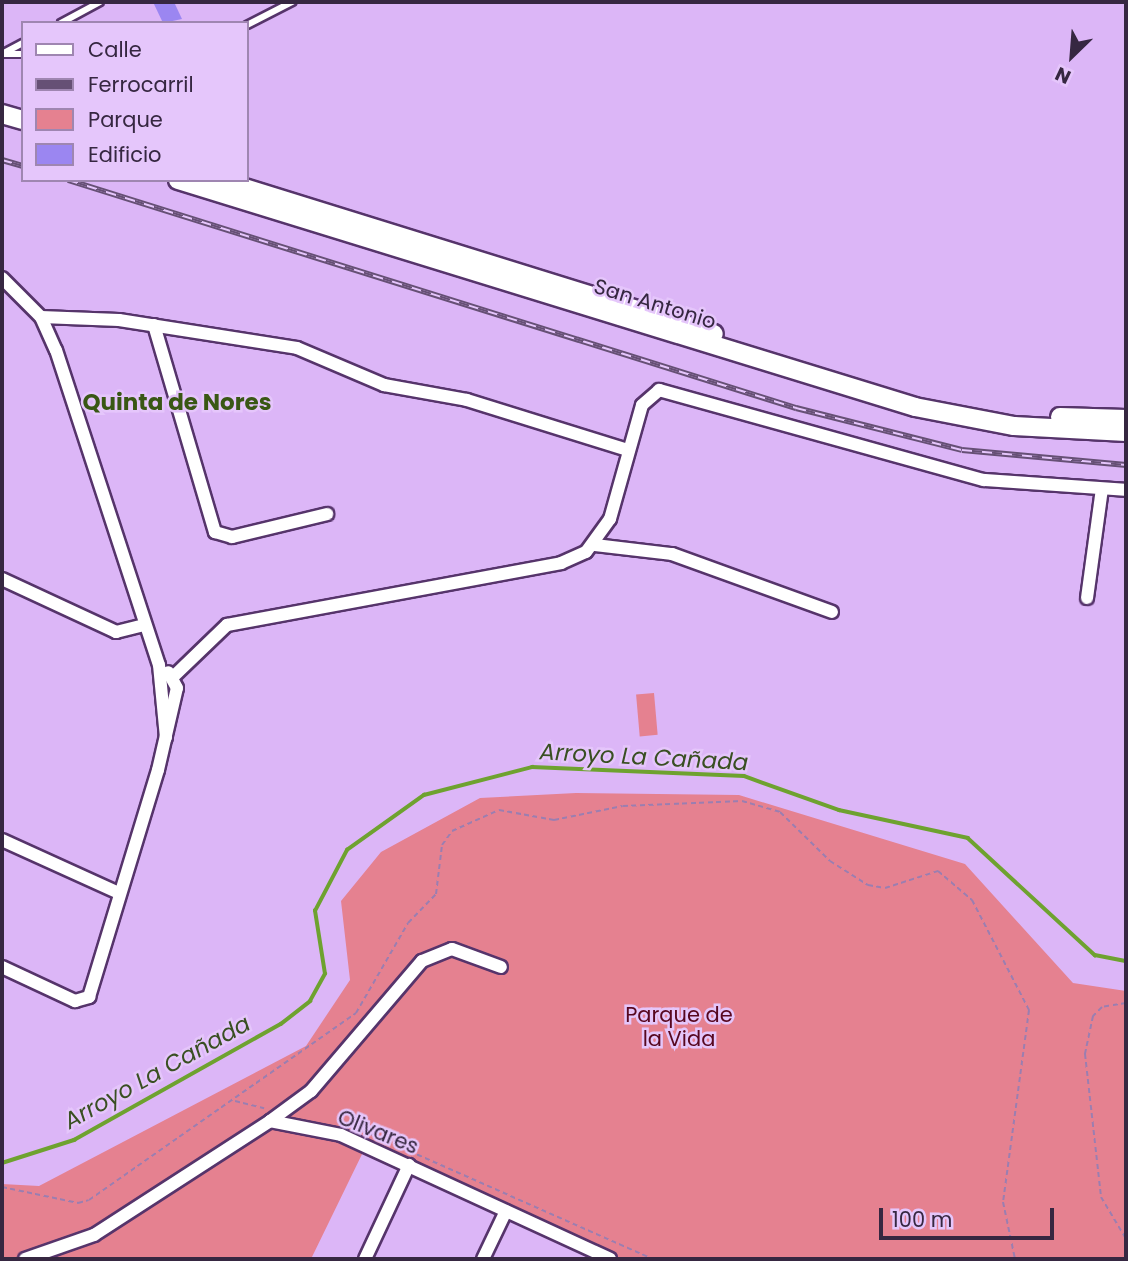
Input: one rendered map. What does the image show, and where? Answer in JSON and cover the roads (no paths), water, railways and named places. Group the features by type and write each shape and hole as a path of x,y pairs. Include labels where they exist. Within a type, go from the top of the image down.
{"main road":[{"path":"2,114 21,119"},
{"path":"2,126 21,131"},
{"name":"San Antonio","path":"184,182 915,407 1014,426 1126,432"},
{"name":"San Antonio","path":"225,182 918,396 1004,413 1126,419"}],"street":[{"path":"2,278 41,317 159,665 166,738"},
{"path":"41,317 154,325 297,348 384,384 467,400 628,450"},
{"path":"154,325 215,532 232,537 327,514"},
{"path":"2,967 75,1001 89,997 166,738 174,676 228,625 561,563 595,545 610,519 628,450 647,397 666,390 984,480 1126,490"},
{"path":"1087,598 1102,489"},
{"path":"595,545 672,554 832,612"},
{"path":"2,579 116,632 144,625"},
{"path":"159,665 174,676"},
{"path":"2,840 119,893"},
{"path":"25,1259 94,1235 270,1121 311,1091 422,961 452,949 501,967"},
{"name":"Olivares","path":"270,1121 341,1135 605,1258"},
{"path":"365,1259 409,1165"},
{"path":"483,1259 506,1210"}],"lane":[{"path":"65,21 100,2"},
{"path":"248,24 292,2"},
{"path":"2,54 21,44"},
{"path":"2,54 21,54"}],"waterway":[{"name":"Arroyo La Cañada","path":"2,1163 74,1140 281,1024 310,1001 325,974 315,911 347,850 424,795 532,767 744,776 839,810 968,838 1095,955 1126,961"}],"railway":[{"path":"2,160 21,165"},
{"path":"74,182 796,408 962,450 1126,465"}],"district":[{"name":"Quinta de Nores","path":"177,402"}],"park label":[{"name":"Parque de la Vida","path":"679,1027"}]}
